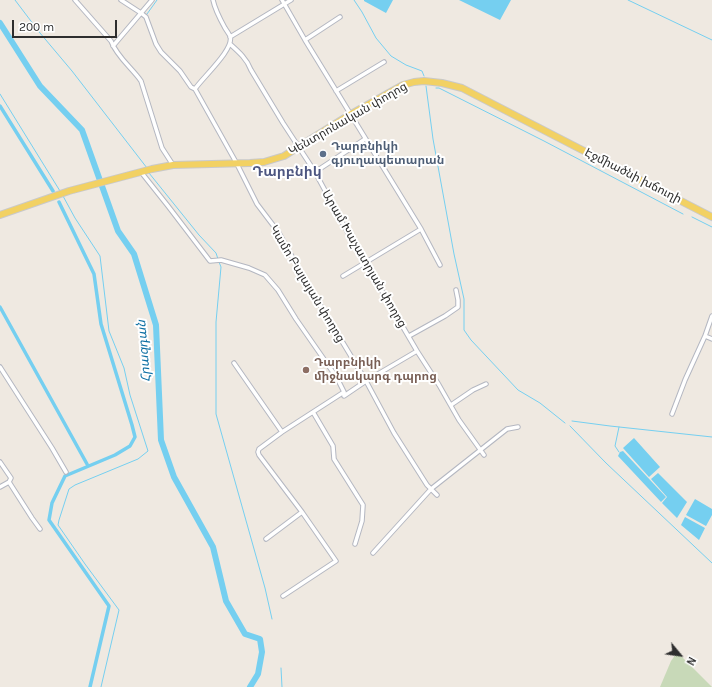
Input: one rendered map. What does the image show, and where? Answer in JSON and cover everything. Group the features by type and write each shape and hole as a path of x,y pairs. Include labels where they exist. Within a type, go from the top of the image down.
{"main road":[{"name":"Կենտրոնական փողոց","path":"0,215 66,192 152,169 173,166 237,164 270,161 284,156 351,114 403,85 414,82 442,82 462,88 554,135"},
{"name":"Էջմիածնի խճուղի","path":"554,135 712,217"}],"street":[{"path":"75,0 111,41 126,64 141,81 162,148 173,166"},
{"path":"121,0 141,13"},
{"path":"113,46 152,0"},
{"path":"194,89 225,54 230,44 230,37 214,7 213,0"},
{"path":"230,37 284,2 291,0"},
{"path":"284,2 305,40 421,229 440,265"},
{"name":"Կամո Բալայան փողոց","path":"141,13 146,17 156,44 161,52 180,71 194,89 237,164 257,204 279,233 341,341 366,381 394,433 428,485 437,495"},
{"path":"305,40 340,17"},
{"name":"Արամ Խաչատրյան փողոց","path":"230,44 248,63 279,116 315,172 348,233 459,420 484,455"},
{"path":"336,91 384,62"},
{"path":"315,172 365,139"},
{"path":"143,171 210,261 221,260 249,268 265,275 278,290 337,378 344,392 344,396 366,381 418,351"},
{"path":"343,276 421,229"},
{"path":"409,336 458,307 456,290"},
{"path":"672,414 684,380 705,336 712,316"},
{"path":"705,336 712,339"},
{"path":"234,363 282,432"},
{"path":"0,367 66,472"},
{"path":"451,405 473,390 486,384"},
{"path":"283,596 336,560 258,452 259,449 282,432 344,392"},
{"path":"313,412 333,446 334,459 363,505 362,521 355,544"},
{"path":"373,553 431,489 507,429 518,427"},
{"path":"0,462 11,478 9,482 40,529"},
{"path":"0,487 9,482"},
{"path":"266,539 302,512"}],"green space":[{"path":"676,654 679,654 712,687 660,687 671,661"}],"water":[{"path":"364,0 393,0 386,13"},
{"path":"459,0 511,0 500,20"},
{"path":"634,438 660,467 649,477 623,448"},
{"path":"623,451 666,497 661,502 618,456 620,452"},
{"path":"658,473 687,502 677,518 662,503 667,497 651,479"},
{"path":"695,499 712,509 712,515 706,526 686,515"},
{"path":"685,517 705,528 699,540 681,525"}],"waterway":[{"path":"15,0 147,168"},
{"path":"147,14 157,0"},
{"path":"354,0 376,38 391,56 406,65 422,71 424,76"},
{"path":"628,0 712,40"},
{"name":"Հրազդան","path":"0,23 40,86 82,130 118,231 134,254 156,325 161,440 174,477 213,547 226,601 245,634 260,639 262,652 258,674 250,687"},
{"path":"426,86 433,139 454,254 464,299 464,330 471,340 518,390 540,403 565,423"},
{"path":"436,88 439,88 544,141 683,214"},
{"path":"0,94 60,191"},
{"path":"0,106 53,191"},
{"path":"149,173 199,235 216,253 218,259"},
{"path":"63,196 75,218 100,256 109,331 124,368 130,395 148,451 138,459 75,485 69,489 58,525 119,610 101,687"},
{"path":"59,202 94,274 101,324 135,437 130,446 115,455 65,476 52,503 49,520 109,606 90,687"},
{"path":"692,217 712,227"},
{"path":"219,262 221,267 216,322 216,414 265,588 272,619"},
{"path":"0,307 87,464"},
{"path":"572,421 712,437"},
{"path":"570,426 606,463 712,563"},
{"path":"619,427 615,446 619,452"},
{"path":"281,668 282,687"}],"place":[{"name":"Դարբնիկի գյուղապետարան","path":"323,154"},
{"name":"Դարբնիկի միջնակարգ դպրոց","path":"306,370"}],"district":[{"name":"Դարբնիկ","path":"287,172"}]}
